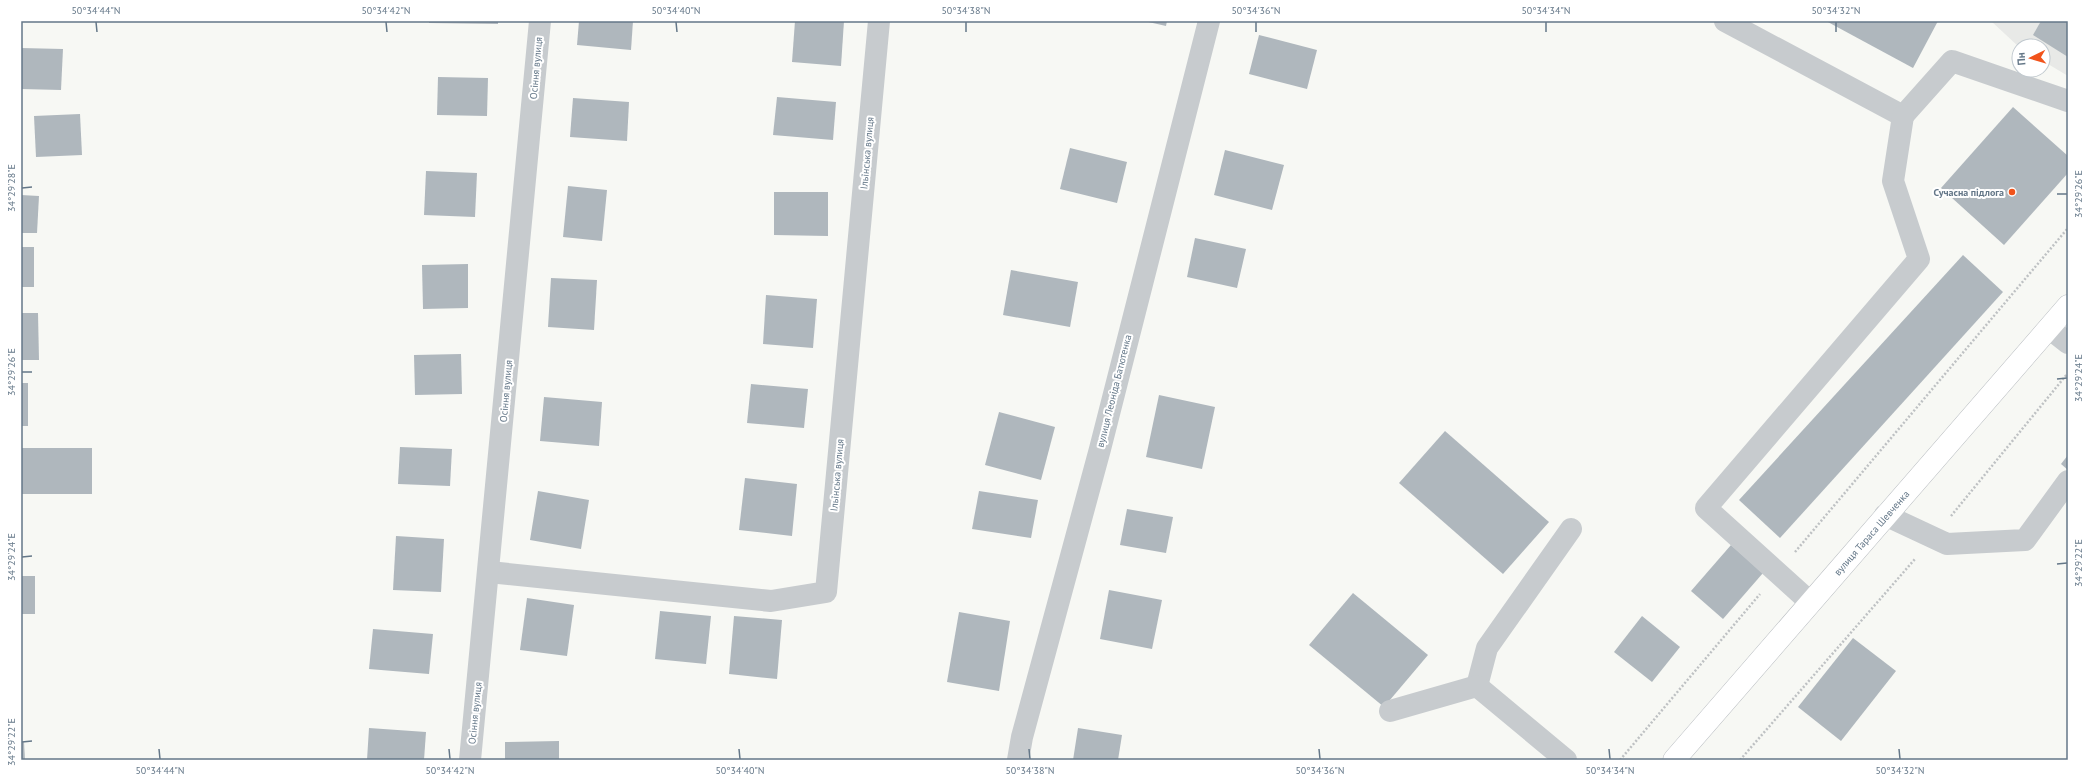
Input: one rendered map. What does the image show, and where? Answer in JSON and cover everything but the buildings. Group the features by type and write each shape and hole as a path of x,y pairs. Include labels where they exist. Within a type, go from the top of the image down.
{"main road":[{"name":"вулиця Тараса Шевченка","path":"1674,760 1885,515 2068,306"}],"street":[{"name":"Осіння вулиця","path":"470,760 540,21"},
{"name":"Ільїнська вулиця","path":"489,572 771,601 826,592 879,21"},
{"name":"вулиця Леоніда Батютенка","path":"1018,760 1022,737 1100,449 1209,21"},
{"path":"1725,21 1903,116"},
{"path":"1810,602 1706,508 1919,259 1893,181 1903,116 1952,61 2068,101"},
{"path":"2049,328 2068,342"},
{"path":"1885,515 1947,544 2025,540 2068,481"},
{"path":"1477,686 1487,648 1571,529"},
{"path":"1390,711 1477,686"},
{"path":"1477,686 1566,760"}],"path":[{"path":"1620,760 2068,228"},
{"path":"1740,760 1933,538 2068,373"}],"shaded area":[{"path":"1991,21 2068,21 2068,76 2051,66 2051,38 2011,38 2011,40"}],"place":[{"name":"Сучасна підлога","path":"2012,192"}]}
